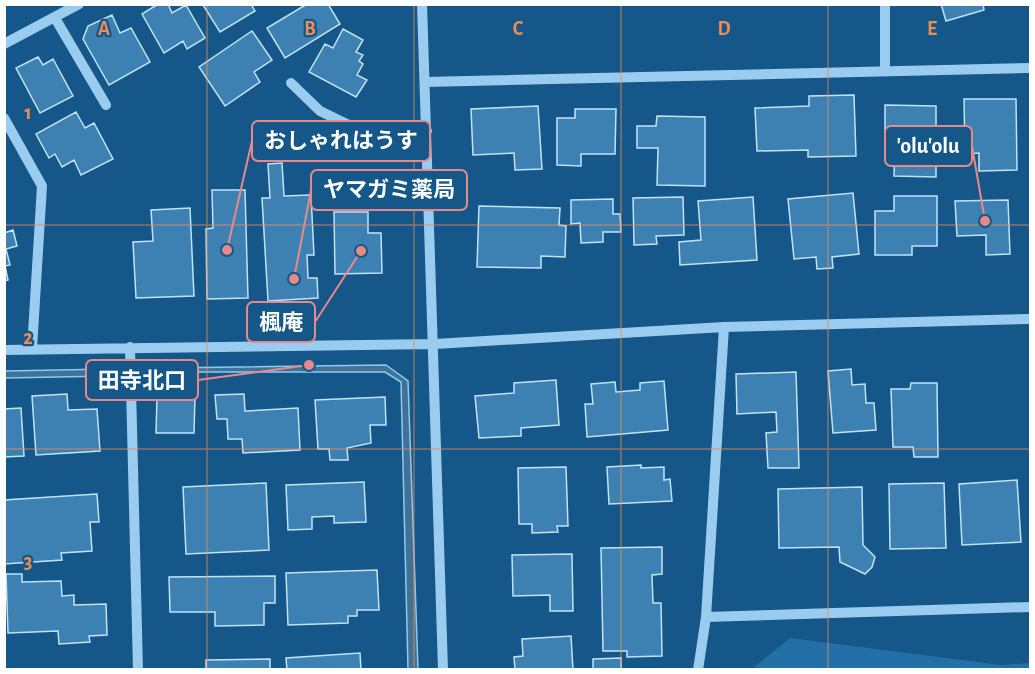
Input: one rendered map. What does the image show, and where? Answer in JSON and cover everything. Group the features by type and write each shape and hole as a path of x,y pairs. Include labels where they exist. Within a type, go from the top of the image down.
{"street":[{"path":"4,44 80,4"},
{"path":"422,4 435,344 443,669"},
{"path":"885,4 885,71"},
{"path":"55,18 106,105"},
{"path":"425,82 1030,68"},
{"path":"291,83 320,111 353,127 427,131"},
{"path":"4,118 42,186 32,350"},
{"path":"4,350 435,344 724,327 1030,319"},
{"path":"698,669 706,617 724,327"},
{"path":"130,347 138,669"},
{"path":"706,617 1030,607"}],"shaded area":[{"path":"386,365 408,381 418,669 408,669 401,382 385,372 161,372 162,368"},
{"path":"109,369 110,376 5,378 5,371"},
{"path":"790,638 1001,665 1030,663 1030,669 752,669"}],"building":[{"path":"158,4 168,4 172,13 186,5 205,38 187,49 183,41 164,53 142,14"},
{"path":"251,4 255,11 220,32 203,5"},
{"path":"307,4 328,4 340,24 285,58 267,28"},
{"path":"941,4 983,4 984,10 946,21"},
{"path":"112,15 120,33 131,28 150,62 109,85 83,39 88,26"},
{"path":"343,29 363,40 356,52 363,55 359,61 363,64 357,75 367,80 356,97 309,72 325,44 333,48"},
{"path":"252,31 272,60 254,72 260,82 225,106 199,67"},
{"path":"38,57 43,65 53,59 73,96 40,113 16,68"},
{"path":"854,95 856,156 808,157 808,150 757,151 755,108 809,106 809,96"},
{"path":"964,99 1016,99 1017,170 979,171 979,153 965,154"},
{"path":"885,105 936,106 936,177 894,176 895,131 885,131"},
{"path":"538,106 542,169 515,170 514,153 473,155 471,109"},
{"path":"575,109 616,109 615,154 581,154 581,166 557,165 557,118 575,118"},
{"path":"76,112 85,128 94,123 113,159 81,175 74,160 62,167 55,154 49,158 36,134"},
{"path":"657,116 705,117 705,186 657,185 658,148 637,148 637,126 656,126"},
{"path":"282,163 284,196 311,195 314,255 307,255 308,278 317,278 318,298 268,301 262,198 270,198 268,164"},
{"path":"212,190 245,190 248,298 207,299 206,229 213,228"},
{"path":"853,193 859,254 832,257 833,268 817,269 816,257 794,259 788,199"},
{"path":"894,196 937,196 937,246 912,246 912,255 875,255 875,211 894,211"},
{"path":"683,197 684,235 656,236 657,244 634,245 633,198"},
{"path":"753,197 757,260 680,265 679,242 701,240 698,201"},
{"path":"613,199 613,214 620,214 621,232 603,232 603,242 581,243 580,223 571,224 571,200"},
{"path":"1008,200 1010,254 986,255 986,235 957,236 955,201"},
{"path":"479,206 560,208 559,225 566,226 565,257 541,256 541,268 477,267"},
{"path":"190,208 194,296 136,298 133,242 153,241 151,210"},
{"path":"334,212 368,212 368,233 381,233 382,273 335,274"},
{"path":"13,230 17,246 6,249 10,265 5,266 8,280 4,281 4,233"},
{"path":"851,369 852,385 865,384 866,403 874,403 876,430 833,433 828,371"},
{"path":"796,372 799,468 768,468 766,433 777,432 776,412 737,414 736,374"},
{"path":"556,380 559,425 521,428 521,436 479,438 475,396 514,393 514,383"},
{"path":"664,381 668,430 587,437 585,404 593,404 591,384 615,382 616,392 640,390 640,383"},
{"path":"911,383 937,383 938,457 914,457 913,447 893,447 891,389 910,389"},
{"path":"67,394 68,410 97,409 100,451 36,455 32,396"},
{"path":"244,394 245,411 298,408 300,450 243,453 242,439 228,439 227,419 217,419 215,395"},
{"path":"157,397 195,397 194,433 156,433"},
{"path":"385,397 386,425 370,425 371,443 347,448 348,460 330,460 329,449 318,449 315,400"},
{"path":"21,408 24,456 4,457 4,409"},
{"path":"641,465 641,468 664,467 664,480 670,479 672,501 609,504 607,467"},
{"path":"566,467 568,526 557,526 558,532 532,533 532,524 519,524 518,468"},
{"path":"1017,480 1021,542 962,545 959,484"},
{"path":"364,482 366,522 334,523 334,516 312,517 312,529 288,530 286,485"},
{"path":"266,483 269,550 186,554 183,487"},
{"path":"944,483 946,548 890,549 889,484"},
{"path":"862,487 863,545 875,557 872,567 865,574 840,562 839,547 779,548 778,489"},
{"path":"97,494 99,522 90,522 92,551 61,553 62,560 4,564 4,500"},
{"path":"662,547 662,574 652,575 653,603 661,603 662,656 627,657 627,651 603,651 601,548"},
{"path":"572,554 573,611 550,611 550,595 513,596 512,555"},
{"path":"377,570 379,610 357,610 357,616 348,616 348,623 288,625 286,573"},
{"path":"6,574 22,574 22,582 61,581 62,596 74,595 74,605 106,604 107,635 89,636 90,642 59,644 58,631 8,633"},
{"path":"275,576 275,603 264,603 264,625 215,626 215,612 170,612 169,577"},
{"path":"571,636 573,670 515,670 514,657 523,656 522,639"},
{"path":"360,653 361,670 287,670 286,658"},
{"path":"621,658 621,670 593,670 593,659"},
{"path":"270,659 270,670 206,670 206,660"}],"waterway":[{"path":"157,372 177,372"}],"place":[{"name":"'olu'olu","path":"985,221"},
{"name":"おしゃれはうす","path":"227,250"},
{"name":"楓庵","path":"361,251"},
{"name":"ヤマガミ薬局","path":"294,279"},
{"name":"田寺北口","path":"309,365"}]}
